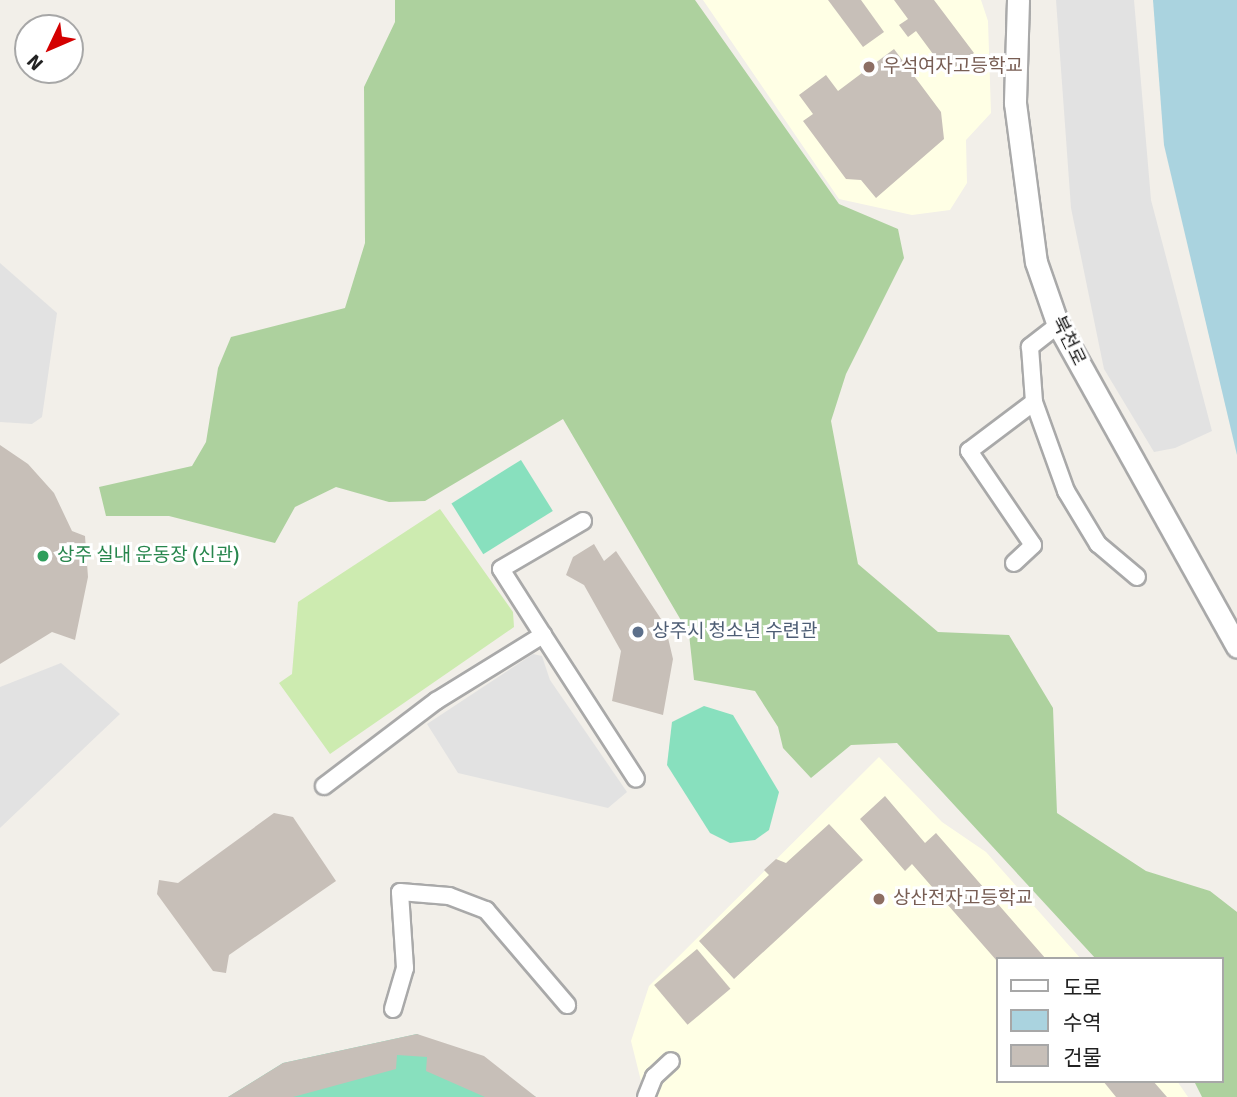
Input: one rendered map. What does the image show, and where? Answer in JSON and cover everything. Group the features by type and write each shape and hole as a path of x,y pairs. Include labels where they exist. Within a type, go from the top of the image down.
{"street":[{"name":"북천로","path":"1018,0 1015,103 1023,185 1036,262 1058,326 1237,646"},
{"path":"1058,326 1030,347 1034,402 1066,491 1098,544 1137,577"},
{"path":"1014,563 1033,545 970,452 1034,402"},
{"path":"583,521 501,569 636,779"},
{"path":"324,786 436,701 543,635"},
{"path":"393,1009 405,968 400,892 449,896 486,910 567,1005"},
{"path":"646,1097 654,1077 671,1061"}],"shaded area":[{"name":"우석여자고등학교","path":"703,0 981,0 988,21 991,113 966,140 967,183 950,210 912,215 839,199"},
{"path":"1056,0 1134,0 1151,200 1212,431 1175,448 1154,452 1104,369 1071,208"},
{"path":"0,263 57,313 42,417 32,424 0,422"},
{"path":"533,654 542,656 550,680 627,792 608,808 458,773 427,724"},
{"path":"61,663 120,714 0,828 0,687"},
{"name":"상산전자고등학교","path":"879,757 942,822 986,852 1079,957 996,957 996,1083 1178,1083 1188,1097 645,1097 631,1041 649,986"}],"green space":[{"path":"395,0 695,0 839,204 898,229 904,258 846,374 831,421 858,564 938,632 1009,635 1053,708 1057,813 1146,871 1210,891 1237,912 1237,1097 1202,1097 1195,1083 1223,1083 1223,957 1094,957 897,743 851,745 811,778 783,748 778,727 755,691 694,680 689,634 563,419 425,501 389,502 336,487 295,507 275,543 169,516 106,516 99,487 192,466 206,442 218,368 231,337 345,308 365,243 364,87 395,22"},
{"path":"521,460 553,511 483,554 451,503"},
{"path":"440,509 513,612 514,627 330,754 279,683 292,674 298,602"},
{"path":"704,706 733,715 779,792 769,830 755,840 730,843 710,833 667,765 672,722"},
{"path":"417,1034 536,1097 228,1097 283,1063"}],"water":[{"path":"1153,0 1237,0 1237,455 1164,145"}],"building":[{"path":"828,0 861,0 884,32 863,47"},
{"path":"894,0 934,0 974,53 947,73 916,31 908,37 899,25 908,19"},
{"path":"894,49 941,112 944,139 876,198 861,180 846,179 803,121 813,114 799,95 826,75 838,91"},
{"name":"상주 실내 운동장 (신관)","path":"0,445 28,464 54,493 72,531 85,536 88,577 75,640 52,632 0,664"},
{"name":"상주시 청소년 수련관","path":"594,544 604,561 616,551 665,625 673,659 663,715 612,701 621,651 584,585 566,575 573,557"},
{"name":"상산전자고등학교","path":"885,796 925,843 936,833 1044,957 996,957 996,960 912,864 905,871 860,819"},
{"path":"274,813 293,817 336,881 229,955 226,973 213,971 157,894 159,880 178,883"},
{"path":"829,824 863,860 734,979 699,941 769,875 764,870 776,859 786,863"},
{"path":"697,949 730,989 688,1025 654,985"},
{"path":"417,1034 484,1056 536,1097 485,1097 426,1071 427,1057 397,1055 396,1069 293,1097 228,1097 283,1063"},
{"path":"1105,1083 1155,1083 1167,1097 1116,1097"}],"place":[{"name":"우석여자고등학교","path":"869,67"},
{"name":"상주 실내 운동장 (신관)","path":"43,556"},
{"name":"상주시 청소년 수련관","path":"638,632"},
{"name":"상산전자고등학교","path":"879,899"}]}
